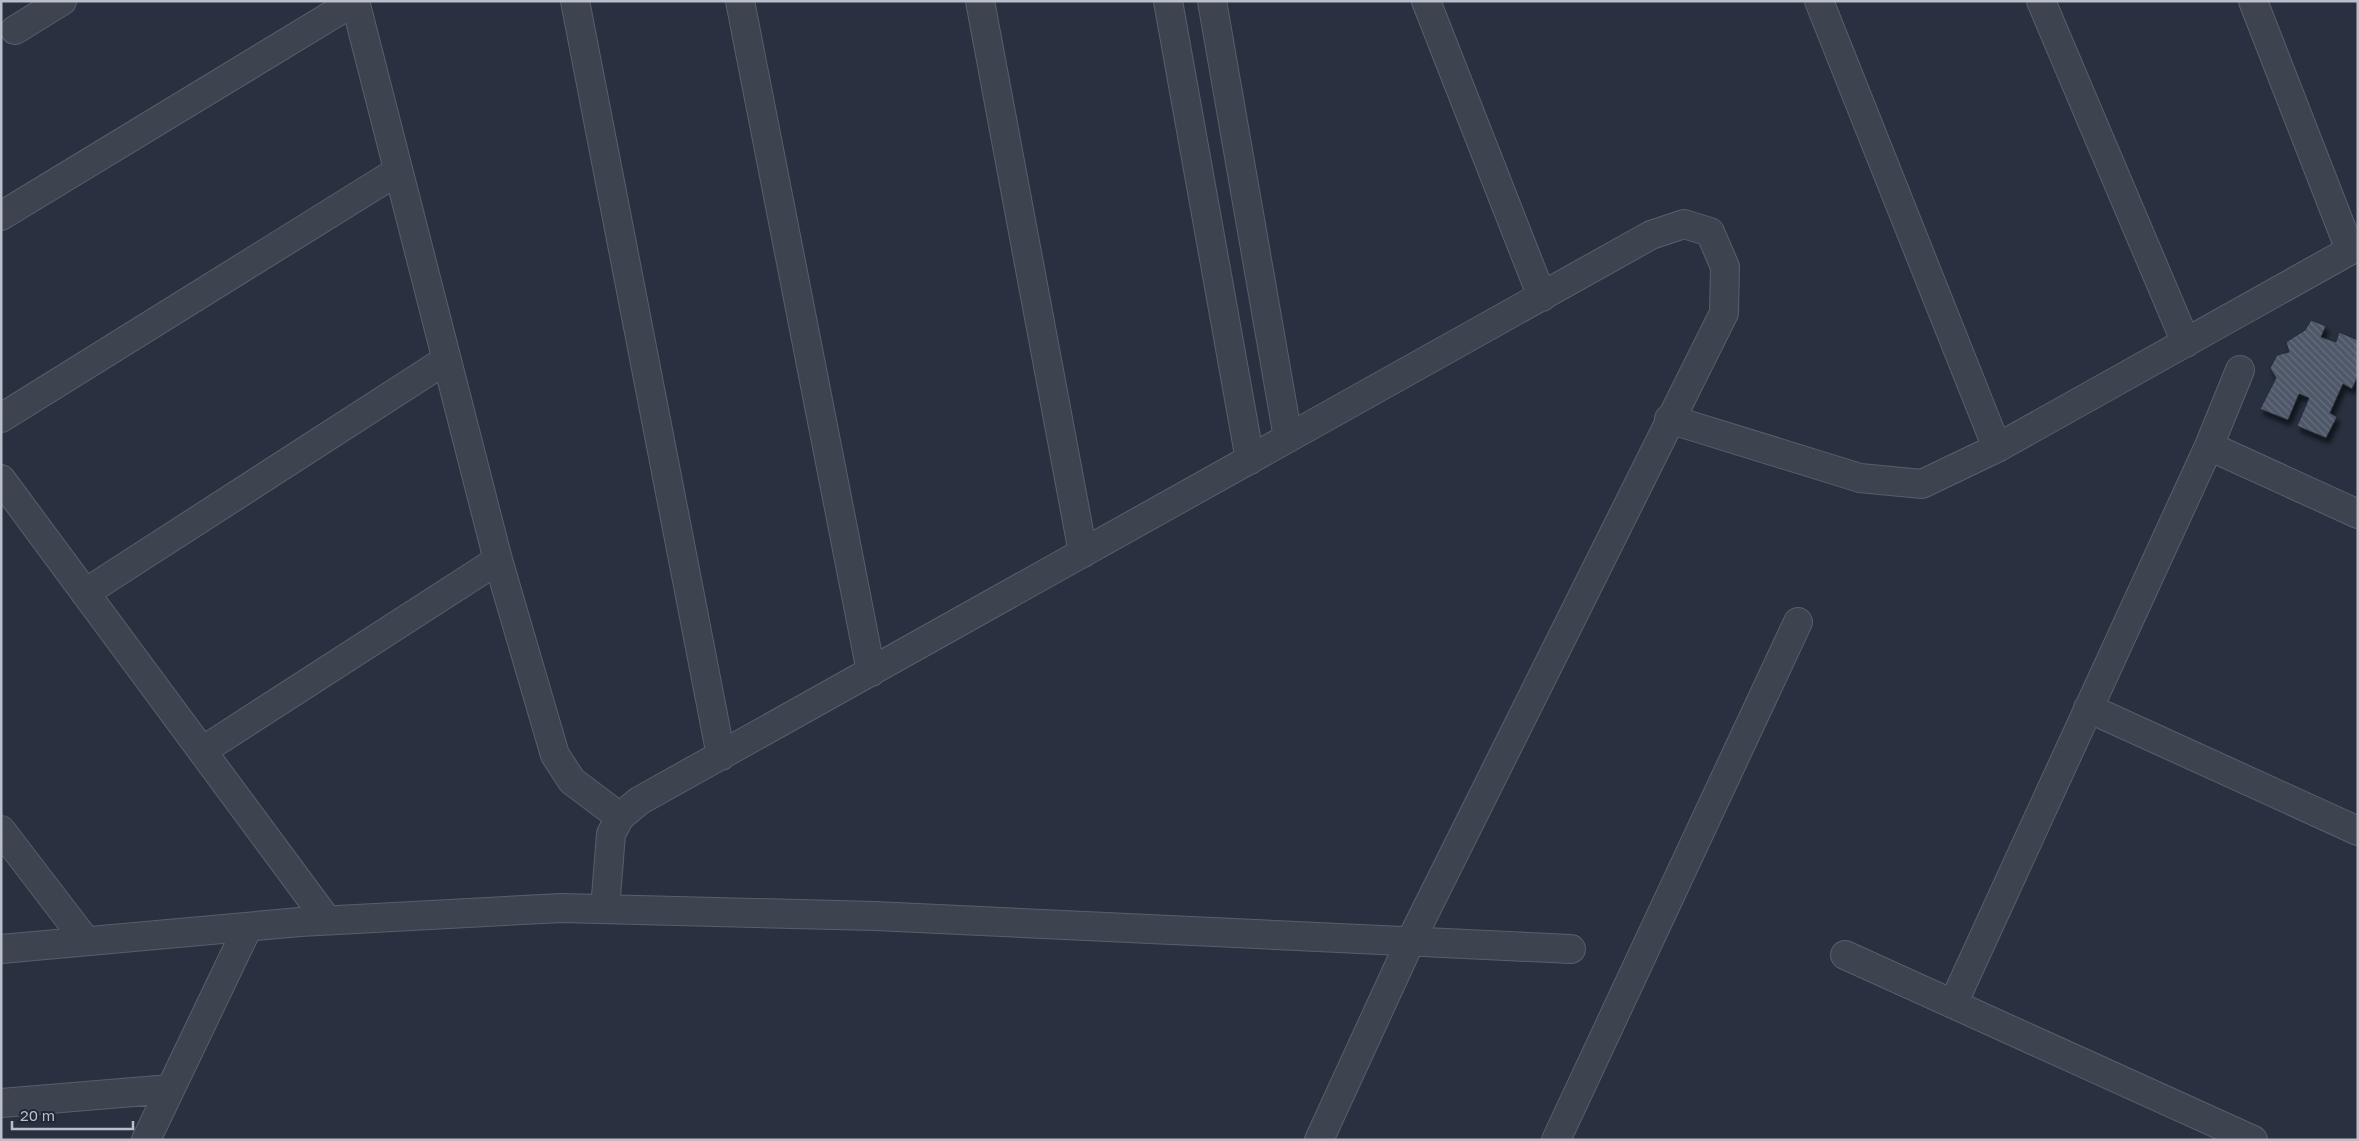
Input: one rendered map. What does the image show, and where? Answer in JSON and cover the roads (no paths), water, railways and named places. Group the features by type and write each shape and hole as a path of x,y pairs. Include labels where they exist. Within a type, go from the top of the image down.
{"street":[{"path":"15,30 62,1"},
{"path":"1,216 355,1 498,560 555,755 572,781 620,817"},
{"path":"575,1 721,756"},
{"path":"740,1 871,672"},
{"path":"980,1 1083,554"},
{"path":"1168,1 1250,460"},
{"path":"1212,1 1288,438"},
{"path":"1426,1 1542,296"},
{"path":"1819,1 1996,448"},
{"path":"2042,1 2186,343"},
{"path":"1670,419 1860,478 1922,484 1996,448 2354,248 2253,1"},
{"path":"1,418 398,171"},
{"path":"605,909 611,834 620,817 639,801 1651,235 1684,224 1710,232 1725,267 1724,313 1410,942 1319,1140"},
{"path":"85,593 446,360"},
{"path":"1953,1004 2209,446 2240,370"},
{"path":"2209,446 2358,514"},
{"path":"1,479 327,920"},
{"path":"202,751 498,560"},
{"path":"1556,1140 1798,622"},
{"path":"2088,708 2358,831"},
{"path":"1,830 86,941"},
{"path":"1,949 327,920 561,908 875,916 1571,950"},
{"path":"146,1140 248,927"},
{"path":"1845,955 2253,1140"},
{"path":"1,1103 170,1089"}]}
